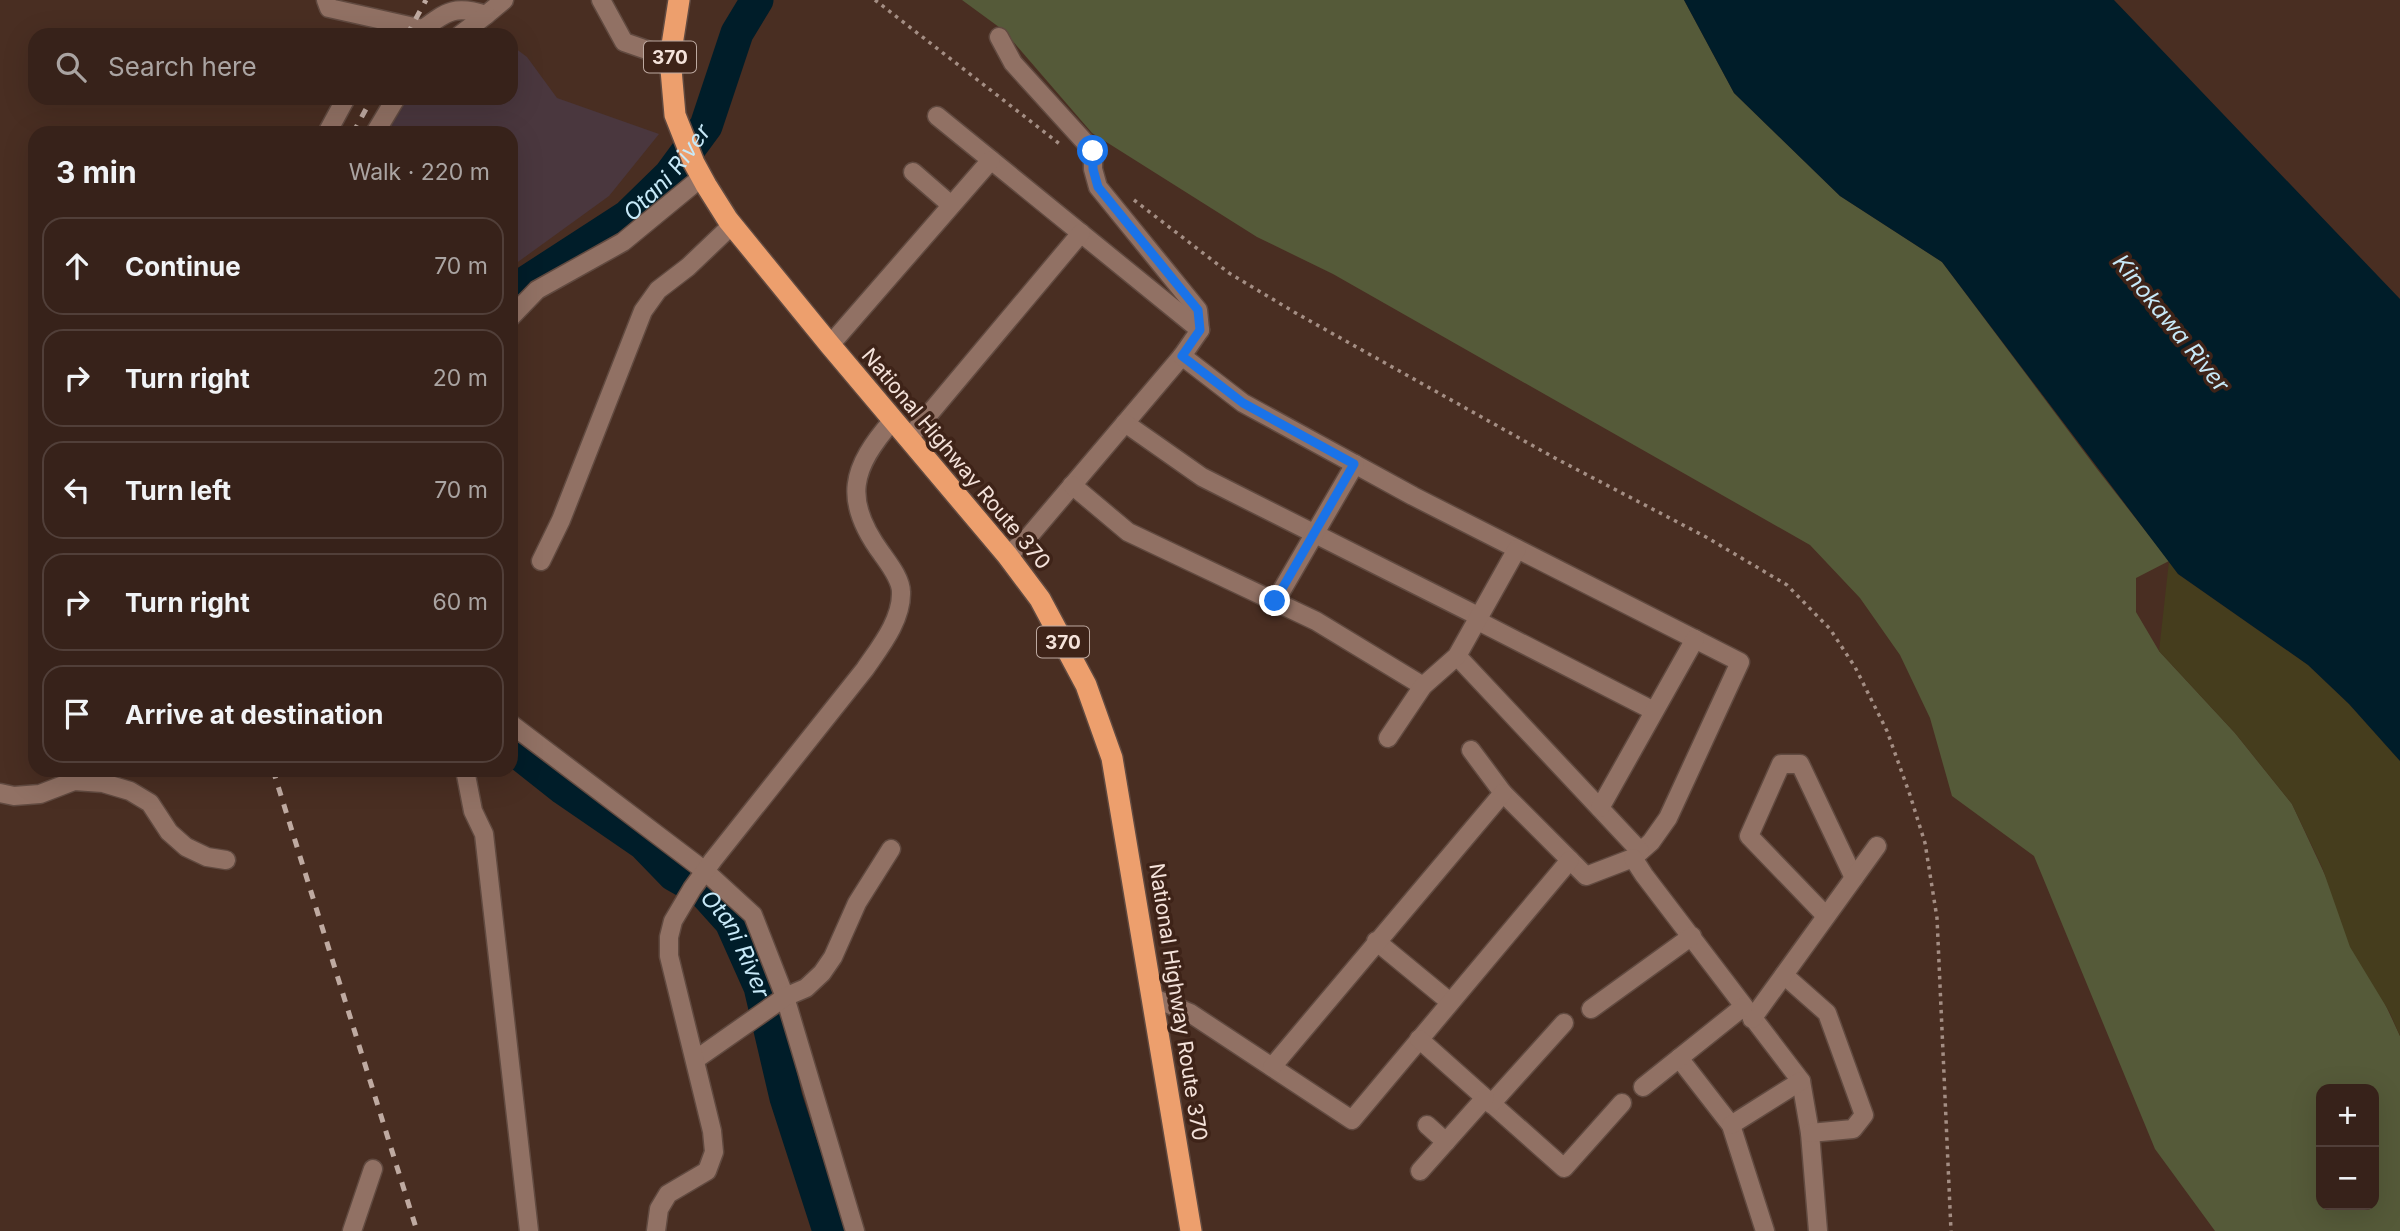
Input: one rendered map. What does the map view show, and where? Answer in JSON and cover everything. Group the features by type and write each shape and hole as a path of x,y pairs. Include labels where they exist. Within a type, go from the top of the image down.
{"highway":[{"name":"National Highway Route 370","path":"679,0 670,58 675,115 698,170 732,225 1007,555 1040,599 1086,685 1112,758 1191,1231"}],"street":[{"path":"326,0 329,8 384,28"},
{"path":"469,28 504,0"},
{"path":"601,0 624,42 670,58"},
{"path":"425,28 444,13 457,9 469,9 486,15"},
{"path":"999,37 1013,63 1093,151 1093,169 1098,187 1198,310 1200,330 1182,356 1025,541 1007,555"},
{"path":"331,126 342,105"},
{"path":"379,126 392,105"},
{"path":"937,116 1200,330"},
{"path":"830,345 991,160"},
{"path":"518,310 537,290 622,242 698,170"},
{"path":"913,172 951,205"},
{"path":"541,561 561,520 643,312 658,290 688,267 732,225"},
{"path":"909,438 1081,233"},
{"path":"1182,356 1243,403 1354,464 1740,662 1668,818 1651,842 1637,855 1586,876 1503,793 1471,750"},
{"path":"656,1231 659,1209 667,1195 707,1171 714,1152 712,1131 669,956 669,937 673,921 705,871 882,645 893,623 900,606 901,589 889,564 869,537 854,498 857,478 869,452 893,420"},
{"path":"1125,422 1202,477 1315,532 1479,618 1484,624 1654,711"},
{"path":"1275,601 1354,464"},
{"path":"1072,485 1128,532 1316,621 1423,686"},
{"path":"1388,738 1423,686 1457,656 1517,548"},
{"path":"1600,808 1695,639"},
{"path":"1457,656 1600,808 1637,855 1644,876 1801,1081 1810,1133 1818,1231"},
{"path":"518,729 705,871 754,915 785,997 855,1231"},
{"path":"1826,916 1749,836 1781,764 1800,764 1854,878"},
{"path":"466,777 473,811 484,834 529,1231"},
{"path":"0,793 14,796 40,794 74,781 103,783 130,791 150,803 169,832 186,848 207,857 226,860"},
{"path":"1272,1067 1503,793"},
{"path":"1643,1087 1679,1058 1748,1013 1784,975 1877,846"},
{"path":"695,1060 785,997 806,988 822,973 833,957 857,903 891,849"},
{"path":"1154,998 1190,1013 1352,1120 1570,860"},
{"path":"1591,1009 1692,936"},
{"path":"1376,941 1450,1002"},
{"path":"1784,975 1828,1013 1864,1115 1853,1129 1810,1133"},
{"path":"1420,1171 1564,1023"},
{"path":"1419,1040 1564,1168 1622,1103"},
{"path":"1679,1058 1731,1125 1765,1231"},
{"path":"1731,1125 1801,1081"},
{"path":"1427,1125 1446,1142"},
{"path":"352,1231 373,1169"}],"path":[{"path":"875,0 1062,145"},
{"path":"1130,198 1229,273 1294,312 1553,457 1706,537 1787,585 1830,629 1854,667 1886,731 1925,843 1937,918 1951,1231"}],"shaded area":[{"path":"518,50 527,57 557,98 659,134 609,196 518,262 518,126 370,126 382,105 518,105"}],"green space":[{"path":"962,0 1684,0 1734,93 1840,196 1942,262 2169,561 2136,578 2136,612 2159,651 2235,733 2292,804 2400,1036 2400,1231 2215,1231 2155,1149 2034,856 1952,796 1930,718 1900,655 1860,598 1810,545 1333,274 1257,237 1092,133 1003,30"}],"sand":[{"path":"2169,561 2178,574 2308,665 2349,704 2400,761 2400,1036 2390,1013 2350,947 2322,867 2292,804 2235,733 2159,651"}],"water":[{"name":"Kinokawa River","path":"1684,0 2114,0 2400,299 2400,761 2349,704 2308,665 2178,574 1942,262 1840,196 1734,93"}],"waterway":[{"name":"Otani River","path":"518,287 628,216 670,175 706,126 737,33 757,0"},
{"name":"Otani River","path":"518,753 564,789 644,844 674,875 704,892 731,922 760,987 786,1098 829,1231"}],"railway":[{"path":"411,28 426,0"},
{"path":"357,126 368,105"},
{"path":"275,777 417,1231"}],"route":[{"path":"1093,151 1093,169 1098,187 1198,310 1200,330 1182,356 1243,403 1354,464 1275,601"}]}
